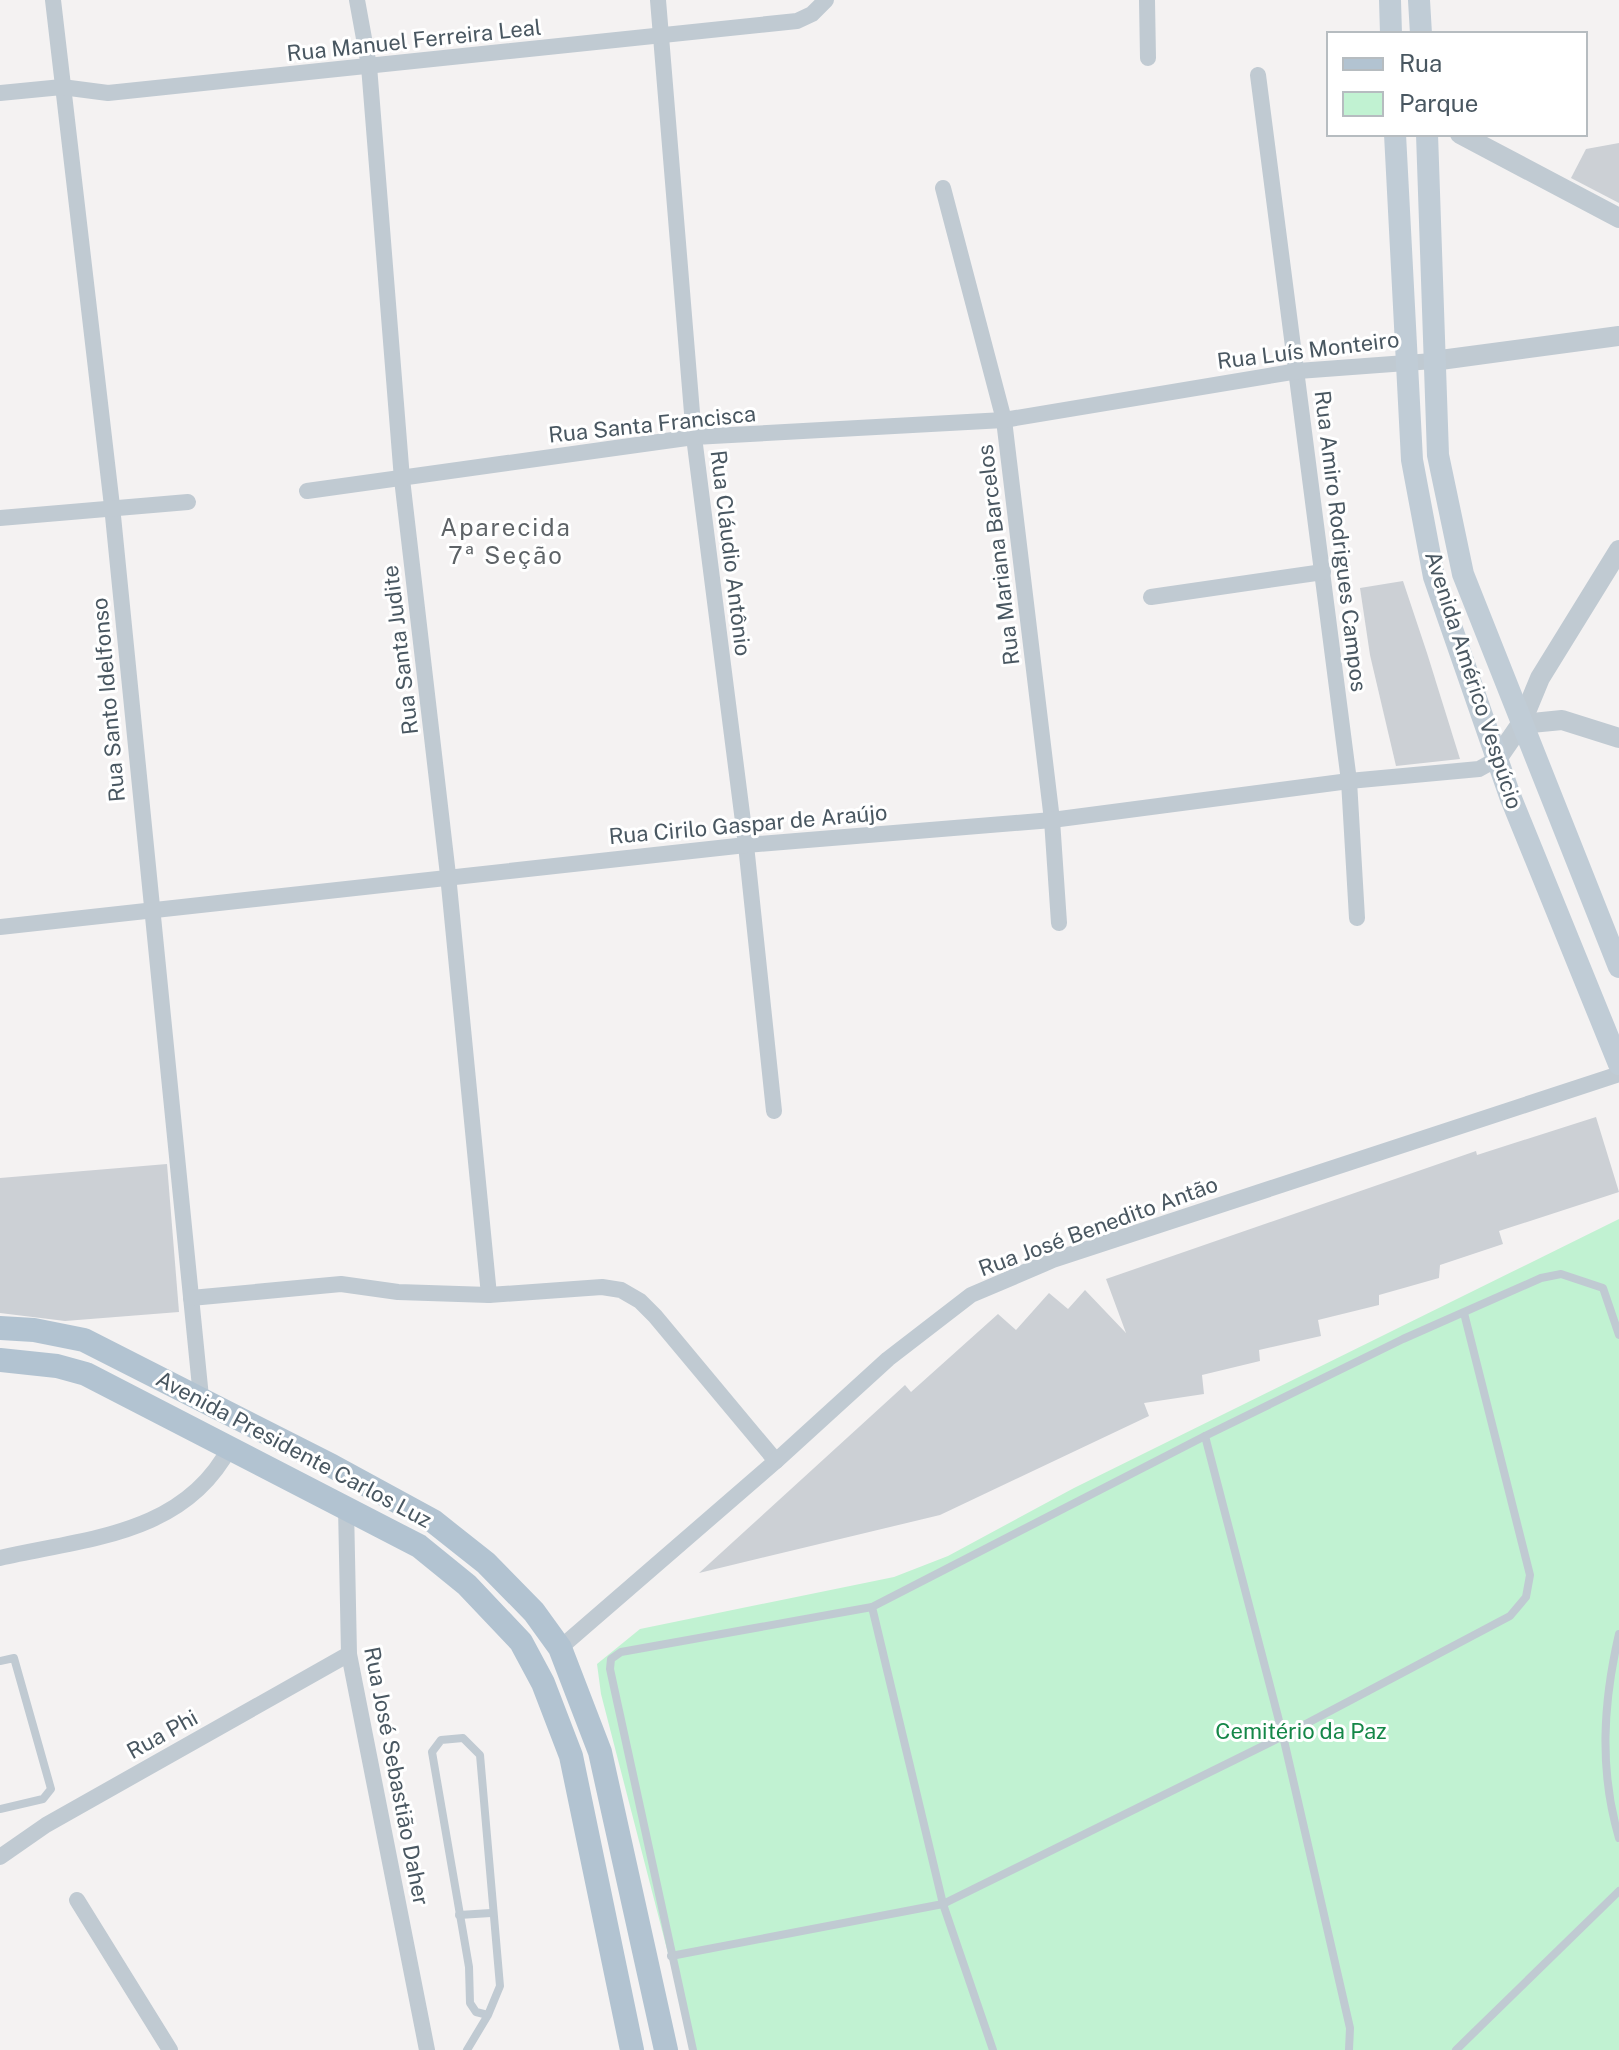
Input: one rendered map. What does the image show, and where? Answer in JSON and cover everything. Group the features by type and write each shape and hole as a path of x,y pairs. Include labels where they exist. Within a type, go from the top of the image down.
{"main road":[{"path":"1390,0 1391,32"},
{"path":"1419,0 1421,32"},
{"name":"Avenida Américo Vespúcio","path":"1395,136 1412,460 1434,577 1497,759 1619,1064"},
{"name":"Avenida Américo Vespúcio","path":"1427,136 1438,455 1463,574 1521,724 1612,940 1619,967"},
{"name":"Avenida Presidente Carlos Luz","path":"0,1328 34,1330 84,1340 201,1397 433,1521 486,1563 534,1612 560,1648 600,1752 666,2050"},
{"name":"Avenida Presidente Carlos Luz","path":"0,1360 57,1366 86,1374 419,1546 467,1585 521,1642 543,1683 571,1756 632,2050"}],"street":[{"name":"Rua Santo Idelfonso","path":"53,0 112,506 150,912 201,1397"},
{"name":"Rua Santa Judite","path":"357,0 369,66 402,479 448,875 489,1295"},
{"name":"Rua Cláudio Antônio","path":"658,0 694,437 746,845 774,1111"},
{"name":"Rua Manuel Ferreira Leal","path":"0,93 62,87 108,93 662,37 797,21 812,14 826,0"},
{"path":"1147,0 1148,58"},
{"name":"Rua Amiro Rodrigues Campos","path":"1258,75 1349,781 1357,918"},
{"path":"1464,136 1619,218"},
{"name":"Rua Mariana Barcelos","path":"943,188 1004,420 1052,820 1059,923"},
{"name":"Rua Luís Monteiro","path":"1004,420 1298,371 1433,361 1619,336"},
{"name":"Rua Santa Francisca","path":"307,491 694,437 1004,420"},
{"path":"0,518 112,506 188,502"},
{"path":"1497,759 1521,724 1540,678 1619,550"},
{"path":"1151,597 1323,572"},
{"path":"1521,724 1562,720 1619,738"},
{"name":"Rua Cirilo Gaspar de Araújo","path":"0,927 448,875 746,845 1052,820 1349,781 1479,769 1497,759"},
{"name":"Rua José Benedito Antão","path":"560,1648 776,1461 888,1359 971,1295 1053,1260 1619,1074"},
{"path":"191,1298 341,1284 398,1292 489,1295 602,1287 621,1290 640,1301 776,1461"},
{"path":"0,1558 147,1525 181,1505 200,1489 219,1467 230,1447"},
{"name":"Rua José Sebastião Daher","path":"346,1507 349,1654 427,2050"},
{"name":"Rua Phi","path":"0,1857 46,1825 349,1654"},
{"path":"77,1900 170,2050"}],"lane":[{"path":"693,2050 610,1669 611,1659 621,1652 872,1607 1205,1436 1403,1339 1541,1278 1561,1274 1603,1288 1619,1335"},
{"path":"671,1956 943,1904 1283,1736 1510,1616 1526,1597 1530,1575 1464,1313"},
{"path":"1205,1436 1283,1736 1350,2028 1349,2050"},
{"path":"872,1607 943,1904 993,2050"},
{"path":"1619,1634 1609,1679 1604,1737 1610,1809 1619,1838"},
{"path":"0,1661 14,1658 51,1789 43,1799 0,1809"},
{"path":"467,2050 488,2015 500,1986 491,1913 480,1755 463,1738 441,1740 432,1752 469,1967 470,2003 476,2012 488,2015"},
{"path":"1456,2050 1619,1891"},
{"path":"459,1915 491,1913"}],"green space":[{"name":"Cemitério da Paz","path":"1619,1219 1619,2050 693,2050 601,1694 597,1664 640,1629 894,1577 948,1556 1074,1488"}],"building":[{"path":"1619,143 1619,203 1571,178 1586,149"},
{"path":"1403,581 1460,759 1396,766 1370,655 1360,588"},
{"path":"1596,1117 1619,1192 1499,1231 1503,1244 1440,1265 1439,1278 1379,1295 1379,1305 1318,1320 1321,1336 1259,1350 1260,1361 1202,1375 1204,1394 1144,1403 1149,1416 940,1515 699,1573 905,1385 911,1392 998,1314 1016,1330 1049,1293 1068,1309 1085,1290 1126,1333 1106,1279 1476,1151 1477,1155"},
{"path":"167,1164 179,1312 65,1321 0,1313 0,1178"}],"district":[{"name":"Aparecida 7ª Seção","path":"506,542"}]}
